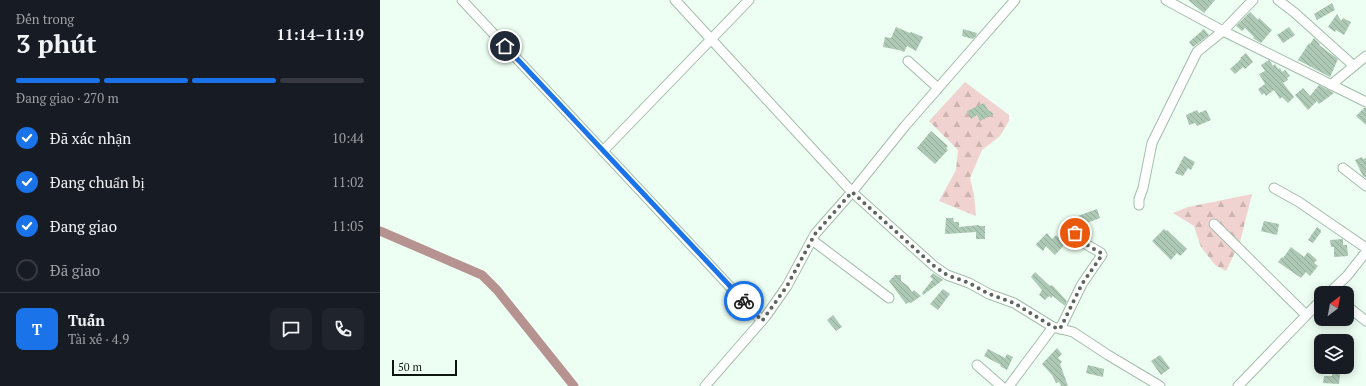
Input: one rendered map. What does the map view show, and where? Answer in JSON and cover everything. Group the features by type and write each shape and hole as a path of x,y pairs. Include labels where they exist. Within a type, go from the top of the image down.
{"street":[{"path":"462,0 762,321"},
{"path":"675,0 852,192 934,266 947,275 969,283 989,294 1014,303 1057,328 1073,332 1160,386"},
{"path":"602,151 749,0"},
{"path":"706,386 762,321 787,286 815,234 852,192 938,88 1015,0"},
{"path":"1166,0 1223,31 1366,102"},
{"path":"1139,205 1139,199 1143,188 1152,143 1197,52 1223,31 1253,0"},
{"path":"1278,0 1295,13 1354,66"},
{"path":"1331,85 1366,56"},
{"path":"908,61 938,88"},
{"path":"1343,168 1366,186"},
{"path":"1274,188 1299,202 1366,248"},
{"path":"1214,224 1306,315"},
{"path":"1009,386 1057,328 1082,284 1102,255 1077,239 1075,230"},
{"path":"812,240 889,298"},
{"path":"1337,286 1366,252"},
{"path":"1238,386 1314,307"},
{"path":"1354,312 1366,321"},
{"path":"977,365 1000,386"}],"green space":[{"path":"965,82 1009,115 1009,121 1000,136 982,150 970,178 974,195 976,216 939,201 956,170 958,150 929,121"},
{"path":"1252,194 1240,242 1226,271 1215,265 1201,247 1194,226 1173,213 1188,207"}],"building":[{"path":"1188,0 1215,0 1204,13"},
{"path":"1332,3 1335,10 1317,20 1314,14"},
{"path":"1250,12 1272,30 1261,43 1253,38 1254,37 1245,28 1242,31 1236,26"},
{"path":"1337,14 1341,21 1343,18 1351,22 1344,35 1336,30 1335,32 1328,27"},
{"path":"896,27 923,37 916,51 907,46 904,52 883,47 885,37 891,38"},
{"path":"1289,27 1295,35 1283,43 1277,35"},
{"path":"963,29 977,33 976,36 973,39 962,36"},
{"path":"1204,29 1209,35 1193,47 1189,42"},
{"path":"1314,38 1320,44 1319,45 1338,59 1330,77 1298,60"},
{"path":"1246,53 1253,62 1245,69 1243,67 1235,74 1230,69"},
{"path":"1269,60 1273,66 1275,64 1278,69 1280,68 1282,72 1285,70 1290,76 1287,78 1288,80 1283,83 1294,97 1288,103 1282,97 1280,99 1274,90 1266,96 1264,93 1262,95 1258,89 1265,84 1259,74 1265,71 1261,65"},
{"path":"1319,85 1334,93 1319,104 1317,101 1308,110 1295,95 1303,88 1310,96"},
{"path":"984,103 988,110 994,114 980,121 977,115 971,119 967,111"},
{"path":"1364,108 1366,108 1366,125 1356,116"},
{"path":"1197,110 1199,113 1206,110 1211,120 1197,126 1195,123 1189,125 1186,115"},
{"path":"931,131 948,146 946,148 948,150 935,164 917,148"},
{"path":"1184,156 1195,162 1191,170 1188,168 1183,176 1175,173"},
{"path":"1362,157 1363,159 1366,158 1366,178 1363,176 1355,160"},
{"path":"1097,209 1100,218 1079,226 1073,224 1069,229 1066,229 1064,221"},
{"path":"946,218 953,218 954,222 959,222 959,227 979,225 985,226 985,239 976,239 976,232 945,234"},
{"path":"1264,221 1279,224 1277,235 1261,231"},
{"path":"1317,227 1321,230 1321,232 1313,243 1308,240"},
{"path":"1164,229 1166,231 1167,230 1187,249 1180,256 1177,253 1171,260 1152,241"},
{"path":"1047,233 1052,239 1056,235 1065,244 1055,255 1046,246 1043,251 1036,244"},
{"path":"1343,239 1343,245 1347,245 1348,256 1334,257 1334,247 1331,247 1330,240"},
{"path":"1291,247 1304,257 1308,252 1317,260 1314,263 1318,266 1310,276 1306,272 1301,278 1278,262"},
{"path":"1035,272 1050,286 1052,285 1067,301 1065,306 1053,296 1051,298 1049,296 1045,300 1039,295 1042,290 1031,277"},
{"path":"933,273 943,280 923,295 922,293 933,279 930,277"},
{"path":"895,275 901,275 901,281 908,286 912,292 914,290 921,296 911,303 906,304 889,281"},
{"path":"943,289 950,294 938,310 930,304"},
{"path":"833,315 842,327 836,331 827,320"},
{"path":"1057,348 1062,354 1058,358 1062,362 1060,364 1068,386 1061,386 1059,382 1056,383 1052,375 1042,364"},
{"path":"988,349 1005,358 1007,354 1013,357 1007,370 984,356"},
{"path":"1160,355 1170,368 1161,375 1151,361"},
{"path":"1088,365 1104,369 1103,377 1086,373"},
{"path":"1332,374 1340,374 1339,384 1323,383 1324,376 1332,376"}],"waterway":[{"path":"380,231 482,275 497,290 574,386"}],"way so far":[{"path":"744,301 762,321 787,286 815,234 852,192 934,266 947,275 969,283 989,294 1014,303 1053,327 1060,329 1082,284 1102,255 1077,239 1075,233"}],"route":[{"path":"505,46 744,301"}]}
